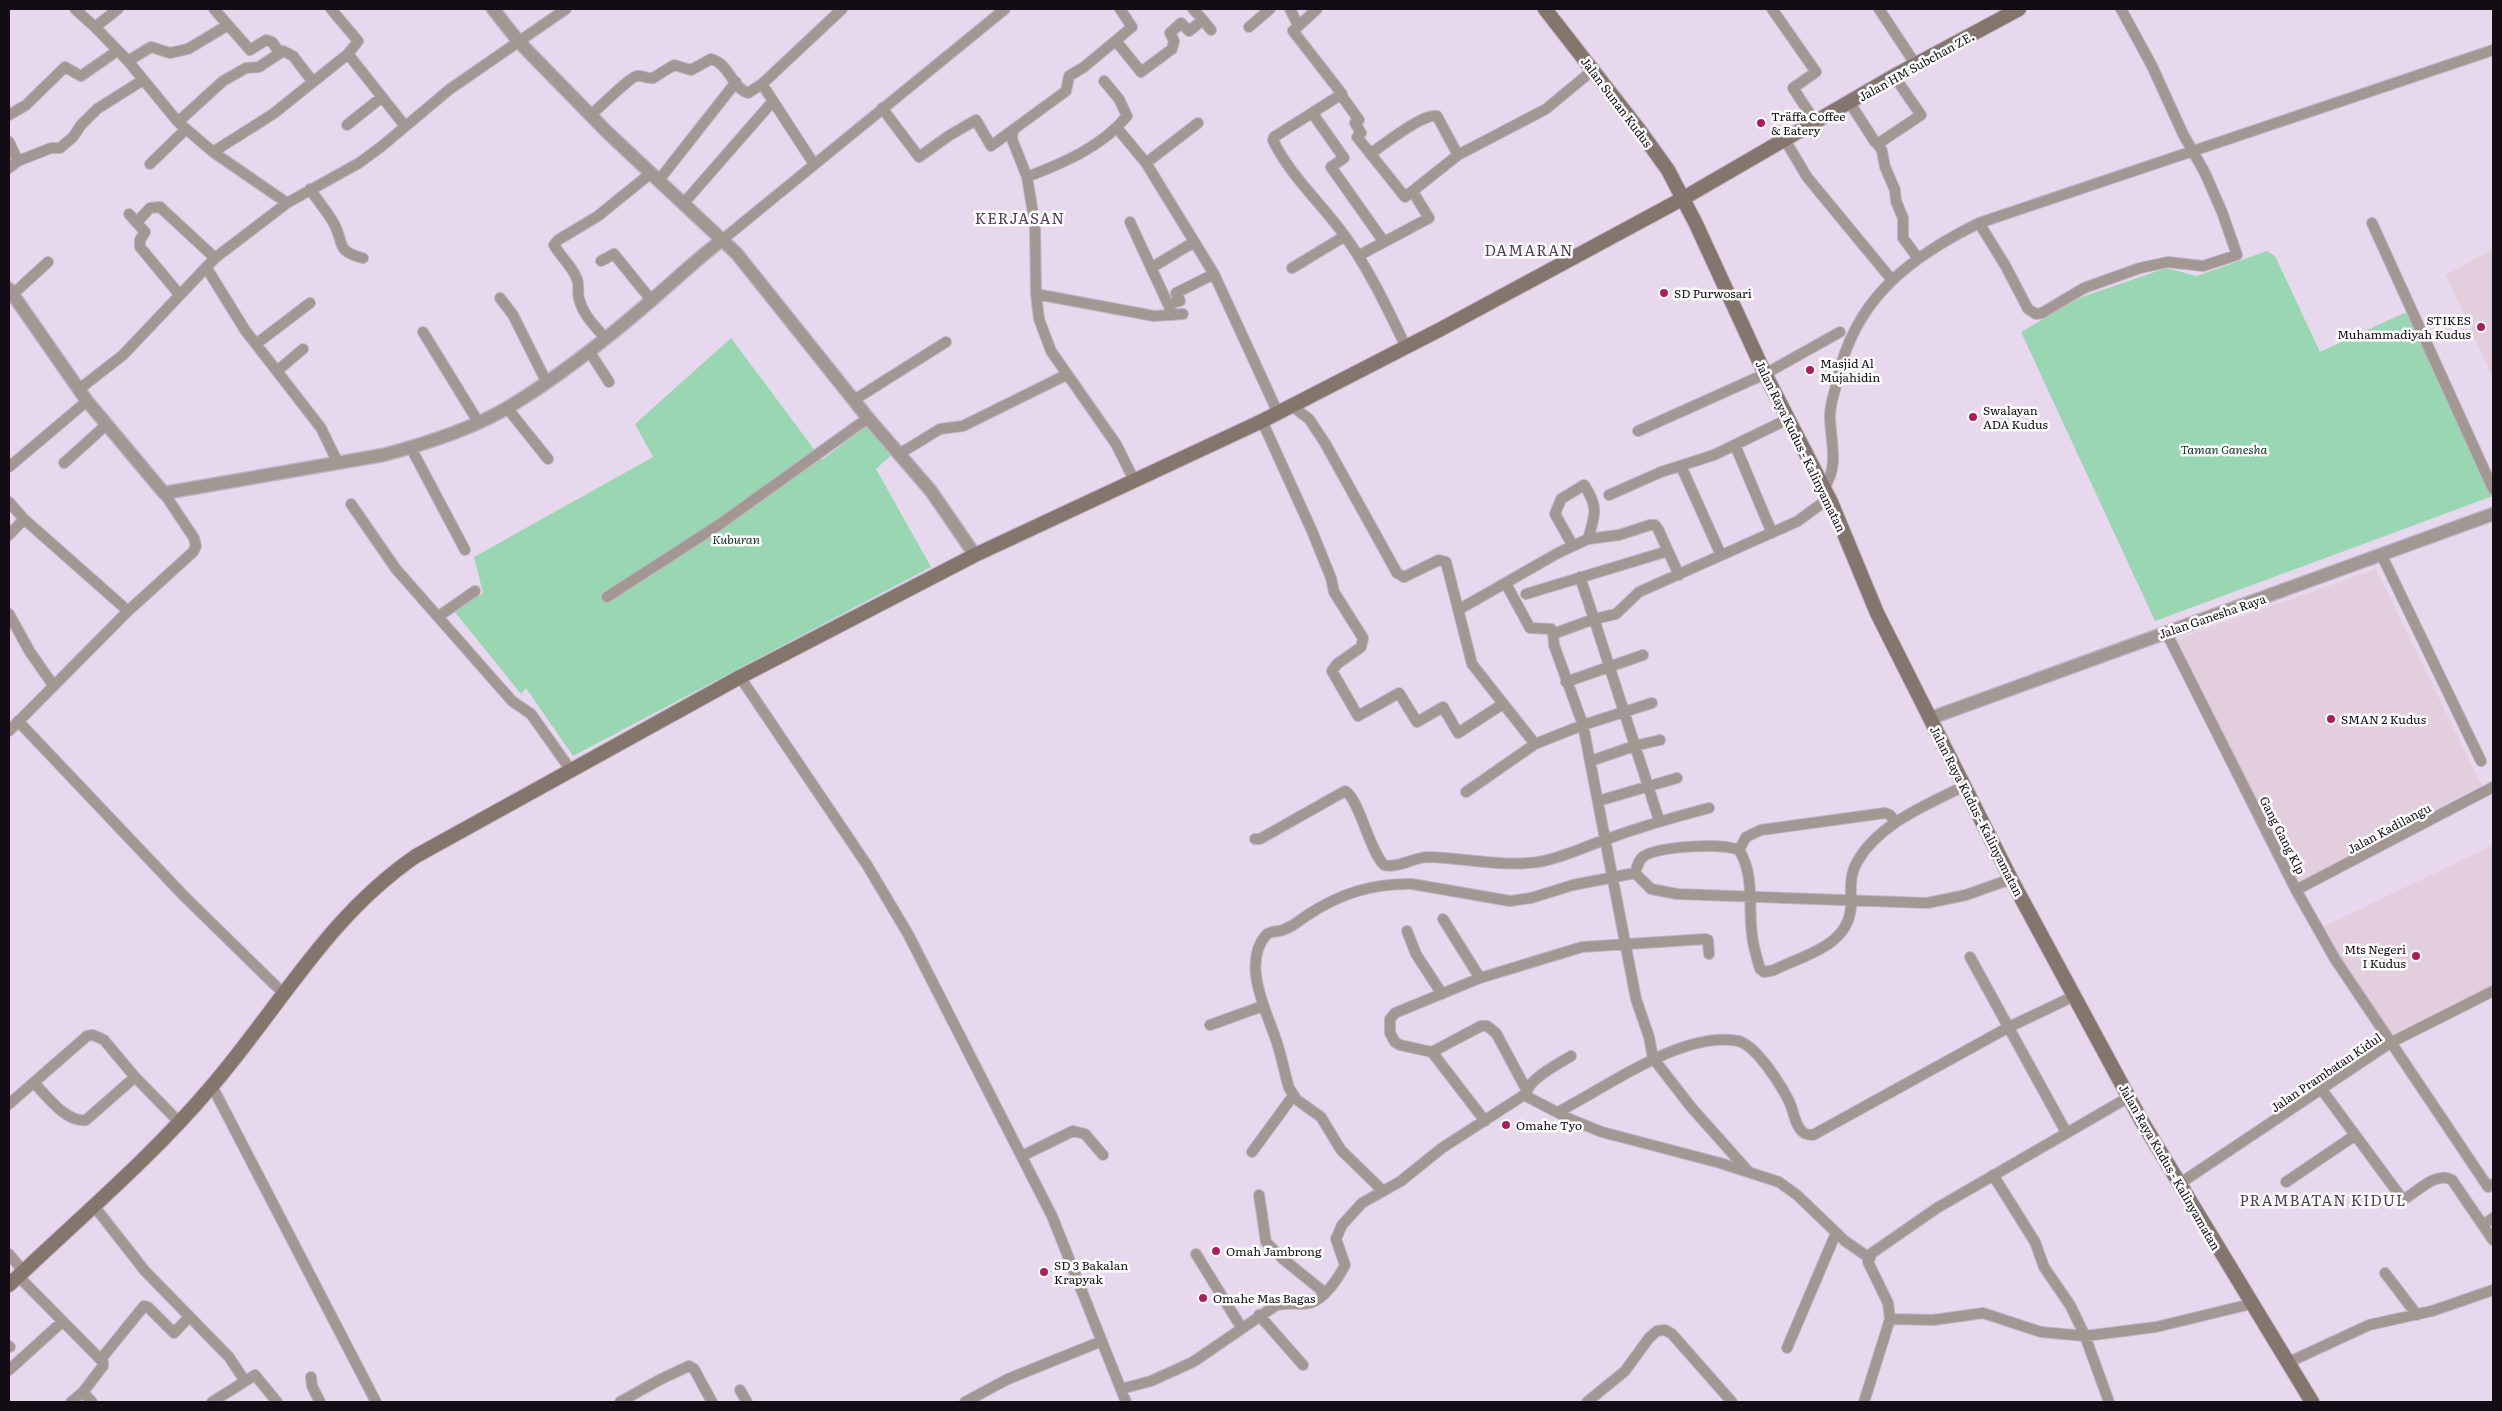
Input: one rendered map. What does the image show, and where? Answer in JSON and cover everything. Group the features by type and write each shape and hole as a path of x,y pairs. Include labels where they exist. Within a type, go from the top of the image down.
{"main road":[{"name":"Jalan Sunan Kudus","path":"1545,9 1668,170 1682,198"},
{"name":"Jalan HM Subchan ZE.","path":"17,1278 180,1122 212,1086 311,955 345,918 400,867 453,834 570,769 740,677 976,555 1262,421 1406,347 1682,198 1894,76 2019,9"},
{"name":"Jalan Raya Kudus - Kalinyamatan","path":"1682,198 1765,374 1826,493 1877,613 2011,879 2129,1097 2179,1184 2312,1402"}],"street":[{"path":"75,9 128,61 182,126 213,152 287,203"},
{"path":"95,27 118,9"},
{"path":"214,9 250,50 268,40 280,53"},
{"path":"213,152 273,114 348,54 358,41 331,9"},
{"path":"493,9 519,42 608,132 722,240 760,282 868,418 930,491 976,555"},
{"path":"78,390 123,355 214,258 287,203 358,163 450,89 566,9"},
{"path":"592,114 620,90 628,80 637,76 653,78 674,65 691,70 714,59 731,74 744,92 748,93 762,84 842,9"},
{"path":"164,493 337,461 383,455 411,448 479,423 507,408 589,351 882,108 1005,9"},
{"path":"882,108 919,156 976,120 991,146 1066,92 1069,76 1132,27 1120,9"},
{"path":"1193,9 1211,30"},
{"path":"1249,27 1270,9"},
{"path":"1290,9 1298,25"},
{"path":"1317,9 1293,31 1359,120 1355,123 1361,134 1357,137 1405,197 1458,155 1546,109 1593,70"},
{"path":"1772,9 1816,72 1794,88 1816,122"},
{"path":"1979,223 2005,265 2028,308 2036,314 2042,313 2084,288 2158,263 2203,266 2237,255 2205,173 2192,153 2121,9"},
{"path":"1882,10 1916,65"},
{"path":"1116,41 1141,72 1172,49 1174,41 1170,32 1182,23 1189,31 1202,20"},
{"path":"128,61 150,47 170,53 188,49 228,25"},
{"path":"1553,634 1594,619 1616,614 1639,592 1798,521 1826,493 1832,470 1833,446 1830,413 1841,362 1860,322 1878,295 1917,257 1979,223 2192,153 2246,132 2493,50"},
{"path":"9,115 26,105 65,66 81,76 117,51"},
{"path":"150,164 222,81 246,68 259,67 283,51 289,53 313,82"},
{"path":"348,54 404,126"},
{"path":"1877,143 1921,115 1894,76"},
{"path":"9,168 18,161 51,148 60,148 73,137 81,125 97,110 143,80"},
{"path":"1027,177 1075,158 1117,128 1127,116 1119,99 1104,81"},
{"path":"605,338 585,312 578,297 579,283 576,275 554,245 558,240 598,216 655,177 736,82"},
{"path":"762,84 814,164"},
{"path":"1341,94 1313,114 1274,137 1273,140 1306,189 1345,236 1358,256 1375,283 1406,347"},
{"path":"347,125 382,97"},
{"path":"683,204 773,101"},
{"path":"1850,103 1882,151 1885,167 1895,190 1896,201 1903,218 1903,238 1917,257"},
{"path":"1313,114 1344,158 1331,167 1384,242"},
{"path":"1370,154 1421,120 1434,115 1438,116 1458,155"},
{"path":"1146,163 1198,122"},
{"path":"1117,128 1146,163 1214,274 1278,413"},
{"path":"1013,130 1012,139 1027,177 1037,250 1036,294 1040,319 1051,351 1116,444 1134,480"},
{"path":"1785,140 1808,177 1892,280"},
{"path":"9,142 18,161"},
{"path":"310,189 332,221 341,247 349,255 363,258"},
{"path":"1358,256 1429,218 1413,192"},
{"path":"137,222 150,208 160,207 214,258"},
{"path":"129,214 145,232 140,240 140,247 179,294"},
{"path":"1036,294 1154,316 1178,314 1168,304 1130,222"},
{"path":"2372,223 2493,489"},
{"path":"1292,268 1345,236"},
{"path":"1151,268 1194,242"},
{"path":"601,261 614,254 652,300"},
{"path":"9,731 128,611 187,559 196,546 194,538 164,493 105,426 10,292 48,262"},
{"path":"206,266 256,344 321,428 337,461"},
{"path":"1168,304 1180,301 1176,293 1214,274"},
{"path":"500,298 513,316 546,381"},
{"path":"256,344 310,303"},
{"path":"423,332 479,423"},
{"path":"1638,432 1765,374 1840,332"},
{"path":"854,400 946,342"},
{"path":"277,371 303,349"},
{"path":"589,351 609,382"},
{"path":"899,454 940,430 963,426 1066,375"},
{"path":"9,467 86,401"},
{"path":"1292,406 1309,419 1325,443 1397,573 1404,577 1439,560 1444,560 1454,587 1472,664 1535,744"},
{"path":"507,408 548,459"},
{"path":"607,597 720,524 868,418"},
{"path":"1610,496 1646,478 1703,460 1788,419"},
{"path":"1262,421 1312,531 1331,578 1334,592 1363,638 1361,647 1337,664 1332,671 1358,716 1399,693 1417,722 1443,707 1458,733 1503,704"},
{"path":"64,463 105,426"},
{"path":"1735,445 1772,533"},
{"path":"411,448 465,550"},
{"path":"1681,466 1721,556"},
{"path":"1573,546 1555,514 1561,499 1584,485 1591,495 1596,511 1588,539"},
{"path":"9,502 24,519 128,611"},
{"path":"351,504 396,569 516,706 531,714 570,769"},
{"name":"Jalan Ganesha Raya","path":"1931,718 2132,647 2166,632 2382,556 2493,514"},
{"path":"9,535 24,519"},
{"path":"1458,610 1588,539 1620,535 1655,525 1679,575"},
{"path":"1526,594 1668,550"},
{"path":"2382,556 2481,761"},
{"path":"1580,577 1594,619 1600,645 1610,666 1623,713 1659,820"},
{"path":"1506,584 1530,628 1551,629 1554,645 1582,725 1591,761 1626,945 1631,983 1649,1037 1653,1058 1691,1107 1749,1172"},
{"path":"439,616 475,591"},
{"path":"9,614 30,652 53,685"},
{"name":"Gang Gang Klp","path":"2166,632 2296,890 2335,959 2488,1187 2493,1184"},
{"path":"1566,682 1643,655"},
{"path":"740,677 867,865 899,919 1022,1156 1071,1259 1126,1402"},
{"path":"1466,792 1535,744 1582,725 1652,703"},
{"path":"18,721 184,896 283,993"},
{"path":"1591,761 1634,746 1660,740"},
{"path":"1598,801 1677,778"},
{"path":"1739,850 1746,867 1751,895 1752,935 1760,969 1764,972 1774,970 1830,944 1841,934 1850,918 1851,877 1857,861 1870,845 1895,822 1964,786"},
{"name":"Jalan Kadilangu","path":"2296,890 2493,787"},
{"path":"1255,839 1260,839 1345,791 1349,793 1355,805 1381,863 1387,866 1421,857 1453,858 1508,865 1540,862 1659,820 1709,808"},
{"path":"1739,850 1746,837 1761,830 1782,826 1885,813 1890,815 1895,822"},
{"path":"1635,873 1640,860 1650,854 1687,847 1724,846 1739,850"},
{"path":"1635,873 1651,889 1677,894 1751,895 1927,903 1966,895 2011,879"},
{"path":"1383,1191 1341,1150 1321,1116 1293,1096 1263,1006 1256,957 1264,937 1270,932 1281,931 1345,894 1379,885 1412,884 1510,901 1531,898 1573,885 1635,873"},
{"path":"1443,919 1480,978"},
{"path":"1407,931 1416,954 1442,994"},
{"path":"1485,1121 1432,1052 1424,1048 1400,1045 1390,1033 1390,1018 1395,1013 1480,978 1582,947 1612,943 1626,945 1706,939 1708,940 1709,954"},
{"path":"1970,957 2066,1132"},
{"name":"Jalan Prambatan Kidul","path":"2179,1184 2390,1043 2493,992"},
{"path":"1558,1112 1653,1058 1708,1039 1740,1041 1766,1063 1789,1100 1800,1129 1806,1134 1813,1136 2009,1027 2074,996"},
{"path":"1210,1025 1263,1006"},
{"path":"1432,1052 1481,1026 1487,1026 1496,1033 1526,1093 1572,1120 1610,1134 1749,1172 1785,1185 1836,1233 1868,1257 1868,1262 1888,1303 1890,1319 1864,1402"},
{"path":"9,1104 87,1036 93,1035 104,1040 135,1077 180,1122"},
{"path":"1121,1389 1151,1381 1188,1365 1259,1315 1282,1303 1310,1303 1324,1293 1345,1265 1337,1244 1338,1233 1362,1203 1401,1181 1442,1148 1526,1093 1546,1072 1571,1056"},
{"path":"34,1083 68,1116 79,1121 86,1120 135,1077"},
{"path":"212,1086 374,1402"},
{"path":"2322,1090 2354,1136 2401,1197 2406,1198 2436,1178 2446,1177 2452,1180 2493,1240"},
{"path":"1252,1152 1293,1096"},
{"path":"1868,1257 1879,1246 1993,1175 2129,1097"},
{"path":"1022,1156 1073,1131 1085,1134 1103,1155"},
{"path":"2286,1182 2354,1136"},
{"path":"1993,1175 2034,1242 2044,1267 2070,1305 2085,1336 2109,1402"},
{"path":"1259,1195 1266,1242 1277,1254 1324,1293"},
{"path":"94,1206 144,1272 229,1357 245,1381"},
{"path":"2483,1225 2493,1218"},
{"path":"1787,1348 1836,1233"},
{"path":"9,1254 17,1278 100,1359 103,1366 83,1392 71,1402"},
{"path":"1196,1254 1241,1327"},
{"path":"2385,1273 2417,1315"},
{"path":"2287,1363 2361,1328 2392,1318 2417,1315 2456,1304 2493,1290"},
{"path":"1890,1319 1933,1320 1983,1313 2041,1332 2085,1336 2156,1327 2251,1304"},
{"path":"100,1359 144,1306 148,1307 174,1333 189,1317"},
{"path":"1259,1315 1303,1365"},
{"path":"9,1370 62,1322"},
{"path":"1587,1402 1625,1372 1649,1338 1657,1331 1665,1330 1672,1334 1732,1402"},
{"path":"966,1402 1008,1379 1102,1341"},
{"path":"620,1402 661,1378 689,1366 694,1368 712,1402"},
{"path":"212,1402 245,1381 258,1376 277,1402"},
{"path":"311,1377 312,1386 320,1402"},
{"path":"740,1390 747,1402"},
{"path":"83,1392 92,1402"}],"shaded area":[{"name":"STIKES Muhammadiyah Kudus","path":"2493,249 2493,378 2446,275"},
{"name":"SMAN 2 Kudus","path":"2376,569 2482,786 2298,888 2174,640"},
{"name":"Mts Negeri I Kudus","path":"2493,845 2493,985 2387,1037 2321,928"}],"green space":[{"name":"Taman Ganesha","path":"2267,251 2275,256 2320,352 2404,313 2409,315 2493,496 2155,621 2021,332 2079,298 2166,268 2197,276"},
{"name":"Kuburan","path":"731,338 822,460 871,422 896,451 876,469 931,567 573,756 526,688 521,694 454,611 483,593 474,557 653,457 635,424"}],"place":[{"name":"Träffa Coffee & Eatery","path":"1761,123"},
{"name":"SD Purwosari","path":"1664,293"},
{"name":"STIKES Muhammadiyah Kudus","path":"2481,327"},
{"name":"Masjid Al Mujahidin","path":"1810,370"},
{"name":"Swalayan ADA Kudus","path":"1973,417"},
{"name":"SMAN 2 Kudus","path":"2331,719"},
{"name":"Mts Negeri I Kudus","path":"2416,956"},
{"name":"Omahe Tyo","path":"1506,1125"},
{"name":"Omah Jambrong","path":"1216,1251"},
{"name":"SD 3 Bakalan Krapyak","path":"1044,1272"},
{"name":"Omahe Mas Bagas","path":"1203,1298"}],"district":[{"name":"KERJASAN","path":"1020,217"},
{"name":"DAMARAN","path":"1529,249"},
{"name":"PRAMBATAN KIDUL","path":"2323,1199"}]}
